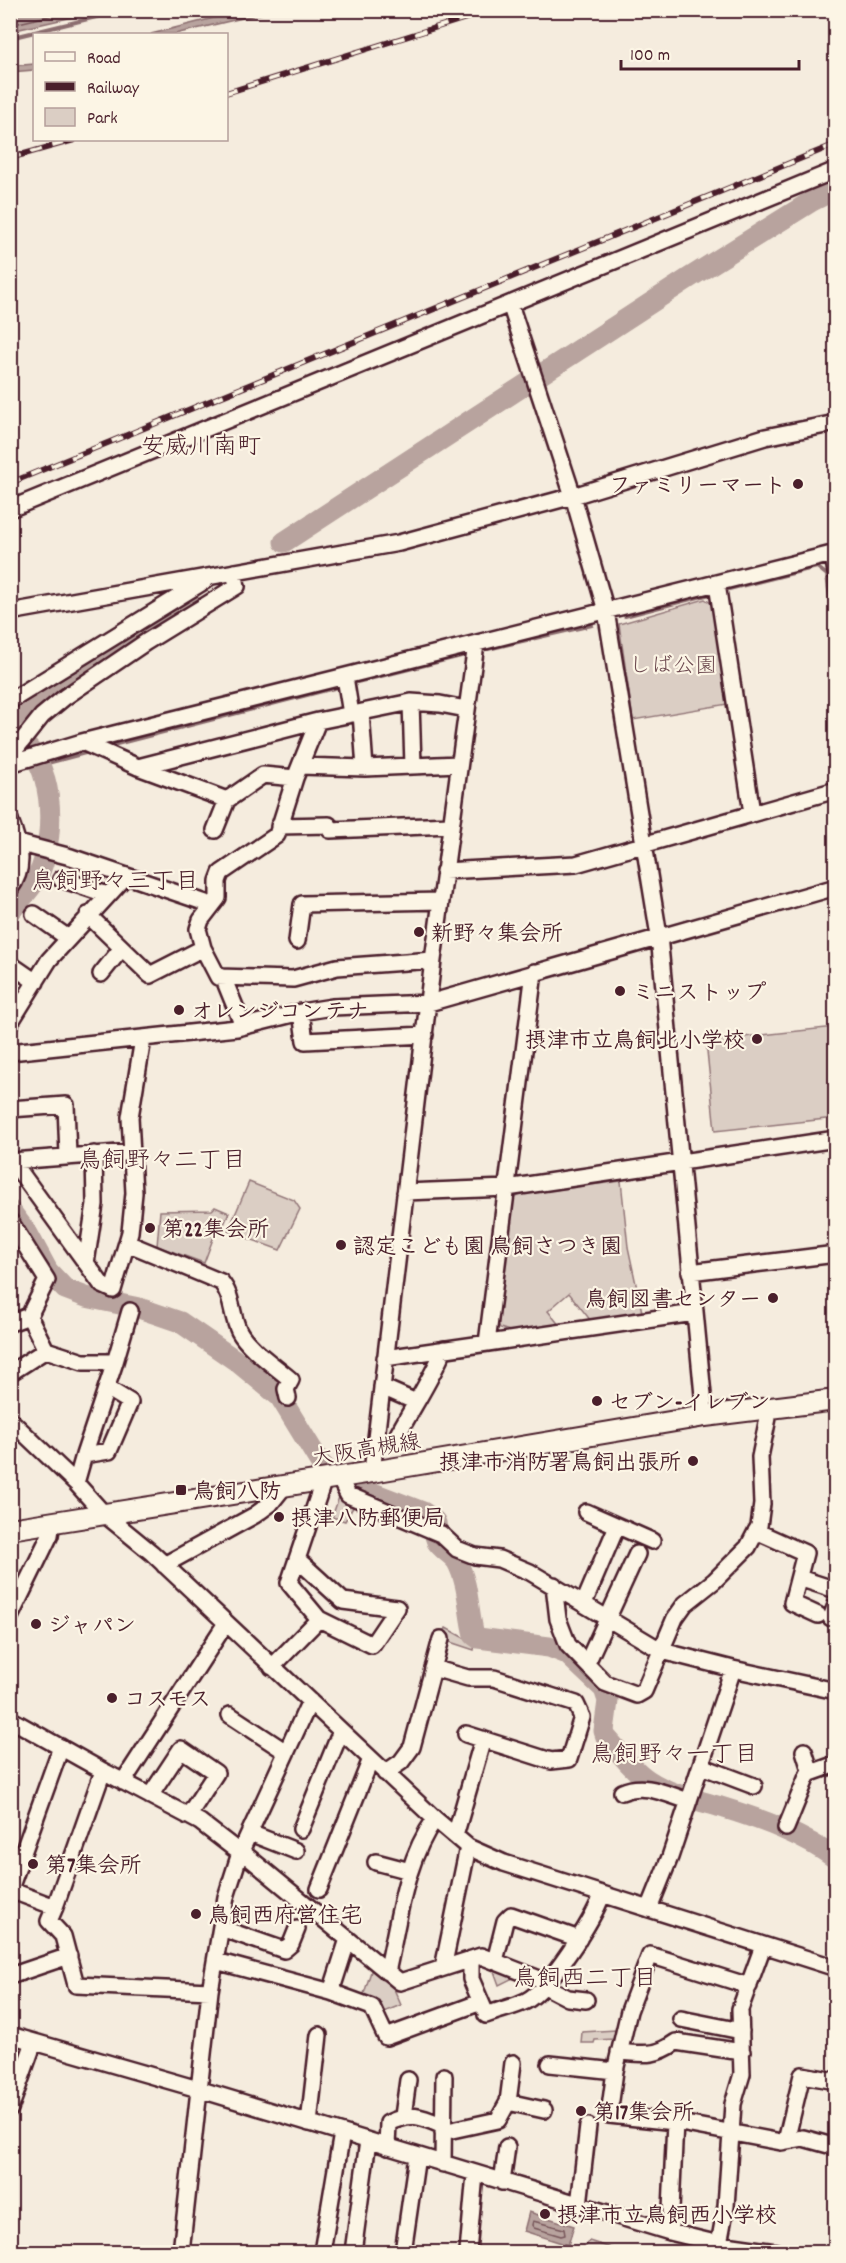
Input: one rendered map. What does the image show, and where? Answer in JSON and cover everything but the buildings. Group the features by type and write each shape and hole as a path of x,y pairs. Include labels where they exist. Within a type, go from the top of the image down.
{"main road":[{"name":"大阪高槻線","path":"10,1529 372,1472 705,1416 836,1400"}],"street":[{"path":"10,509 836,170"},
{"path":"510,304 573,495 606,611 659,936 705,1416"},
{"path":"10,612 399,543 573,495 765,437 836,423"},
{"path":"18,754 92,746 345,677 834,554 836,573"},
{"path":"10,764 38,721 65,697 146,642 237,586 234,572"},
{"path":"10,701 214,576"},
{"path":"717,584 752,813"},
{"path":"372,1472 444,871 476,644"},
{"path":"345,677 356,713 365,768"},
{"path":"138,767 318,721 411,702 466,709"},
{"path":"411,702 413,766"},
{"path":"318,721 297,772 277,834 221,873 218,881 218,898 201,920 198,929 203,948 218,977 293,979 337,967 433,960"},
{"path":"92,746 138,767 227,800"},
{"path":"215,830 227,800 262,775 459,764"},
{"path":"444,871 576,864 836,790"},
{"path":"10,820 21,853 20,869 10,889"},
{"path":"279,826 329,825 330,830 450,825"},
{"path":"18,843 46,850 212,905"},
{"path":"10,1023 49,960 126,876"},
{"path":"61,879 108,894"},
{"path":"10,1052 243,1026 332,1007 429,1003 836,887"},
{"path":"297,941 302,904 441,901"},
{"path":"34,914 68,938"},
{"path":"88,915 150,975 203,948"},
{"path":"101,974 122,948"},
{"path":"10,964 36,982"},
{"path":"487,1343 534,972"},
{"path":"223,977 243,1026"},
{"path":"301,1012 305,1041 425,1035"},
{"path":"11,1159 102,1285 112,1290 130,1232 134,1193 130,1117 142,1039"},
{"path":"10,1109 66,1105 68,1155"},
{"path":"405,1192 507,1188 836,1140"},
{"path":"11,1159 132,1152"},
{"path":"86,1263 95,1204 94,1154"},
{"path":"10,1221 47,1280 29,1316 10,1323"},
{"path":"127,1243 221,1282 227,1289 239,1330 247,1341 291,1380 286,1389 288,1398"},
{"path":"690,1272 836,1254"},
{"path":"76,1483 130,1311"},
{"path":"385,1358 694,1312"},
{"path":"29,1316 46,1350 83,1362 115,1362"},
{"path":"396,1438 430,1381 444,1349"},
{"path":"10,1373 46,1350"},
{"path":"382,1387 416,1402"},
{"path":"84,1455 109,1451 130,1402 107,1388"},
{"path":"554,1585 558,1619 567,1645 605,1683 637,1695 644,1691 675,1618 685,1604 714,1581 748,1547 756,1531 762,1504 760,1457 770,1408"},
{"path":"10,1420 76,1483 103,1513 164,1565 435,1819 468,1847 504,1863 836,1968"},
{"path":"297,1559 343,1601 397,1608 372,1645 319,1619 289,1583 297,1559 331,1478 348,1495 436,1532 457,1549 475,1556 499,1559 554,1585 662,1651 733,1669 836,1690"},
{"path":"164,1565 255,1515 270,1504 286,1484"},
{"path":"586,1512 652,1541"},
{"path":"10,1617 51,1535 52,1523"},
{"path":"584,1603 617,1526"},
{"path":"756,1531 805,1553 792,1603 828,1613"},
{"path":"587,1664 637,1554"},
{"path":"799,1578 836,1590"},
{"path":"272,1667 319,1619"},
{"path":"123,1782 226,1623"},
{"path":"386,1773 401,1762 412,1747 441,1639"},
{"path":"433,1668 468,1678 494,1678 576,1704 582,1717 570,1759 551,1761 466,1734"},
{"path":"649,1909 670,1857 733,1669"},
{"path":"181,2253 210,1991 226,1897 241,1852 309,1701"},
{"path":"230,1715 286,1752"},
{"path":"10,1719 200,1822 241,1852 400,1982 481,1956 545,1983 568,1998 586,2000"},
{"path":"301,1829 341,1731"},
{"path":"455,1836 483,1739"},
{"path":"55,1907 10,1890 61,1747"},
{"path":"150,1796 181,1749 216,1773 188,1816"},
{"path":"804,1751 812,1773"},
{"path":"319,1889 371,1759"},
{"path":"786,1828 808,1774 836,1764"},
{"path":"701,1766 754,1786"},
{"path":"103,1771 49,1921 63,1936 76,1985 210,1991"},
{"path":"622,1792 634,1787 689,1799"},
{"path":"387,1972 410,1871 427,1830 435,1819"},
{"path":"250,1833 296,1851"},
{"path":"443,1968 468,1847"},
{"path":"376,1862 410,1871"},
{"path":"216,1961 331,1992 372,2007 386,2037 527,2000 545,1983 579,1939 598,1907 602,1895"},
{"path":"495,1961 505,1921 511,1915 579,1939"},
{"path":"221,1928 284,1950 291,1944 297,1929"},
{"path":"331,1992 348,1940"},
{"path":"714,2246 726,2206 733,2104 742,2074 740,2009 763,1946"},
{"path":"749,1986 650,1955 629,2011 615,2071 609,2115 675,2122 781,2142 803,2138 836,2147"},
{"path":"10,1976 69,1956"},
{"path":"471,1959 471,1980 485,2012"},
{"path":"681,2019 741,2031"},
{"path":"10,2035 198,2089 714,2246 776,2253"},
{"path":"309,2123 311,2060 319,2035"},
{"path":"10,2109 34,2042"},
{"path":"619,2052 648,2054 662,2052 676,2042 742,2052"},
{"path":"387,2147 388,2124 403,2116 416,2115 443,2129 498,2120 508,2102 513,2063"},
{"path":"550,2064 615,2071"},
{"path":"786,2141 802,2075 836,2081"},
{"path":"443,2164 444,2076"},
{"path":"403,2116 408,2080"},
{"path":"508,2102 544,2110"},
{"path":"670,2232 675,2122"},
{"path":"579,2205 588,2126"},
{"path":"322,2253 342,2133"},
{"path":"353,2253 368,2141"},
{"path":"502,2182 507,2146"},
{"path":"404,2253 417,2156"},
{"path":"468,2253 475,2174"}],"green space":[{"name":"しば公園","path":"705,599 712,604 728,704 633,720 619,624"},
{"path":"835,1027 835,1118 715,1131 706,1041"},
{"path":"621,1181 628,1247 642,1312 591,1321 569,1293 548,1311 560,1326 513,1332 500,1328 497,1321 515,1197"},
{"path":"249,1182 294,1200 300,1209 280,1250 228,1231"},
{"path":"215,1207 229,1213 222,1229 217,1228 204,1263 157,1246 160,1211 212,1210"},
{"path":"339,1497 355,1504 345,1521 332,1517"},
{"path":"446,1628 475,1644 474,1650 447,1641 443,1637"},
{"path":"491,1963 521,1974 499,1985"},
{"path":"373,1965 398,1987 394,1989 401,2005 381,2013 362,2000"},
{"path":"616,2030 616,2039 581,2043 582,2032"},
{"path":"589,2241 624,2252 582,2252"}],"water":[{"path":"11,10 100,10 100,11 11,31"},
{"path":"245,10 272,11 179,33 155,33"},
{"path":"33,64 33,70 11,72 11,66"},
{"path":"529,2212 574,2226 568,2245 524,2231"}],"waterway":[{"path":"10,38 125,10"},
{"path":"284,542 689,278 812,201 836,189"},
{"path":"721,591 817,567 827,575 833,622 836,622"},
{"path":"625,616 714,593"},
{"path":"10,720 189,601"},
{"path":"488,649 592,625"},
{"path":"349,684 465,655"},
{"path":"105,747 342,686"},
{"path":"10,732 29,748 39,764 45,780 50,816 46,853 41,869 34,883 10,912"},
{"path":"40,765 89,752"},
{"path":"10,1210 28,1234 48,1271 65,1289 86,1297 139,1308 180,1322 235,1360 280,1397 321,1464 337,1479 423,1512 435,1521 437,1542 455,1559 461,1571 474,1635 478,1638 549,1647 567,1654 604,1689 608,1701 604,1731 606,1737 642,1776 674,1793 781,1828 810,1842 836,1859"},
{"path":"10,2048 25,2052"}],"railway":[{"path":"228,92 492,10"},
{"path":"10,158 70,141"},
{"path":"10,483 836,144"}],"place":[{"name":"ファミリーマート","path":"798,484"},
{"name":"新野々集会所","path":"419,932"},
{"name":"ミニストップ","path":"620,991"},
{"name":"オレンジコンテナ","path":"179,1010"},
{"name":"摂津市立鳥飼北小学校","path":"757,1039"},
{"name":"第22集会所","path":"150,1228"},
{"name":"認定こども園 鳥飼さつき園","path":"341,1245"},
{"name":"鳥飼図書センター","path":"773,1298"},
{"name":"セブン-イレブン","path":"597,1401"},
{"name":"摂津市消防署鳥飼出張所","path":"693,1461"},
{"name":"鳥飼八防","path":"181,1490"},
{"name":"摂津八防郵便局","path":"279,1517"},
{"name":"ジャパン","path":"36,1624"},
{"name":"コスモス","path":"112,1698"},
{"name":"第7集会所","path":"33,1864"},
{"name":"鳥飼西府営住宅","path":"196,1914"},
{"name":"第17集会所","path":"581,2111"},
{"name":"摂津市立鳥飼西小学校","path":"545,2214"}],"district":[{"name":"安威川南町","path":"201,445"},
{"name":"鳥飼野々三丁目","path":"115,880"},
{"name":"鳥飼野々二丁目","path":"162,1159"},
{"name":"鳥飼野々一丁目","path":"674,1753"},
{"name":"鳥飼西二丁目","path":"585,1977"}]}
